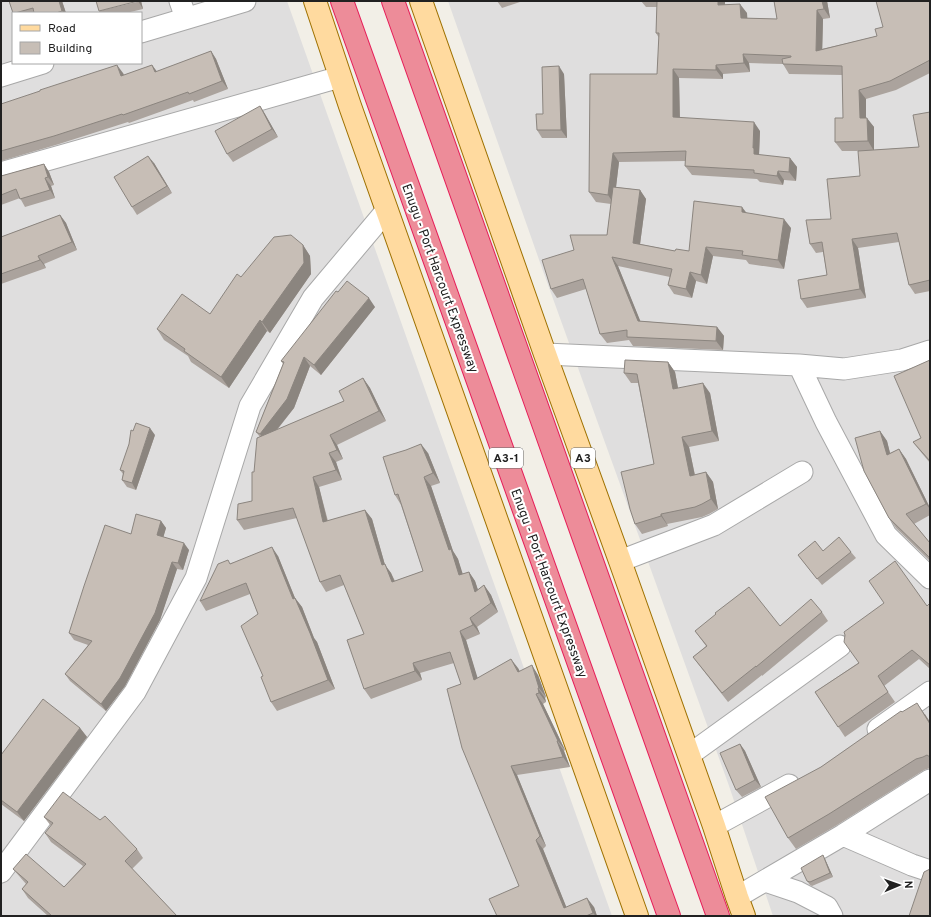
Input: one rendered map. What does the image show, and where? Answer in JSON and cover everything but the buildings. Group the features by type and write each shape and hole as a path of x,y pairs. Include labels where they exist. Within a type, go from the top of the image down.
{"highway":[{"name":"Enugu - Port Harcourt Expressway","path":"342,1 669,916"},
{"path":"393,1 718,916"}],"main road":[{"path":"315,1 340,78 637,916"},
{"name":"A3","path":"421,1 545,354 689,755 740,906"}],"street":[{"path":"142,31 183,10 245,1"},
{"path":"1,76 40,64"},
{"path":"1,173 340,78"},
{"path":"1,872 135,692 196,578 250,406 313,298 387,210"},
{"path":"545,354 799,365 844,369 902,360 930,351"},
{"path":"799,365 826,422 886,535 930,578"},
{"path":"620,561 714,525 802,472"},
{"path":"689,755 840,646"},
{"path":"860,741 930,692"},
{"path":"714,826 802,778"},
{"path":"740,906 765,881 930,780"},
{"path":"842,835 912,865 930,871"},
{"path":"765,881 798,892 827,907 832,916"}],"shaded area":[{"path":"1,1 287,1 612,916 1,916"},
{"path":"448,1 930,1 930,916 773,916 728,783 543,271"}]}
